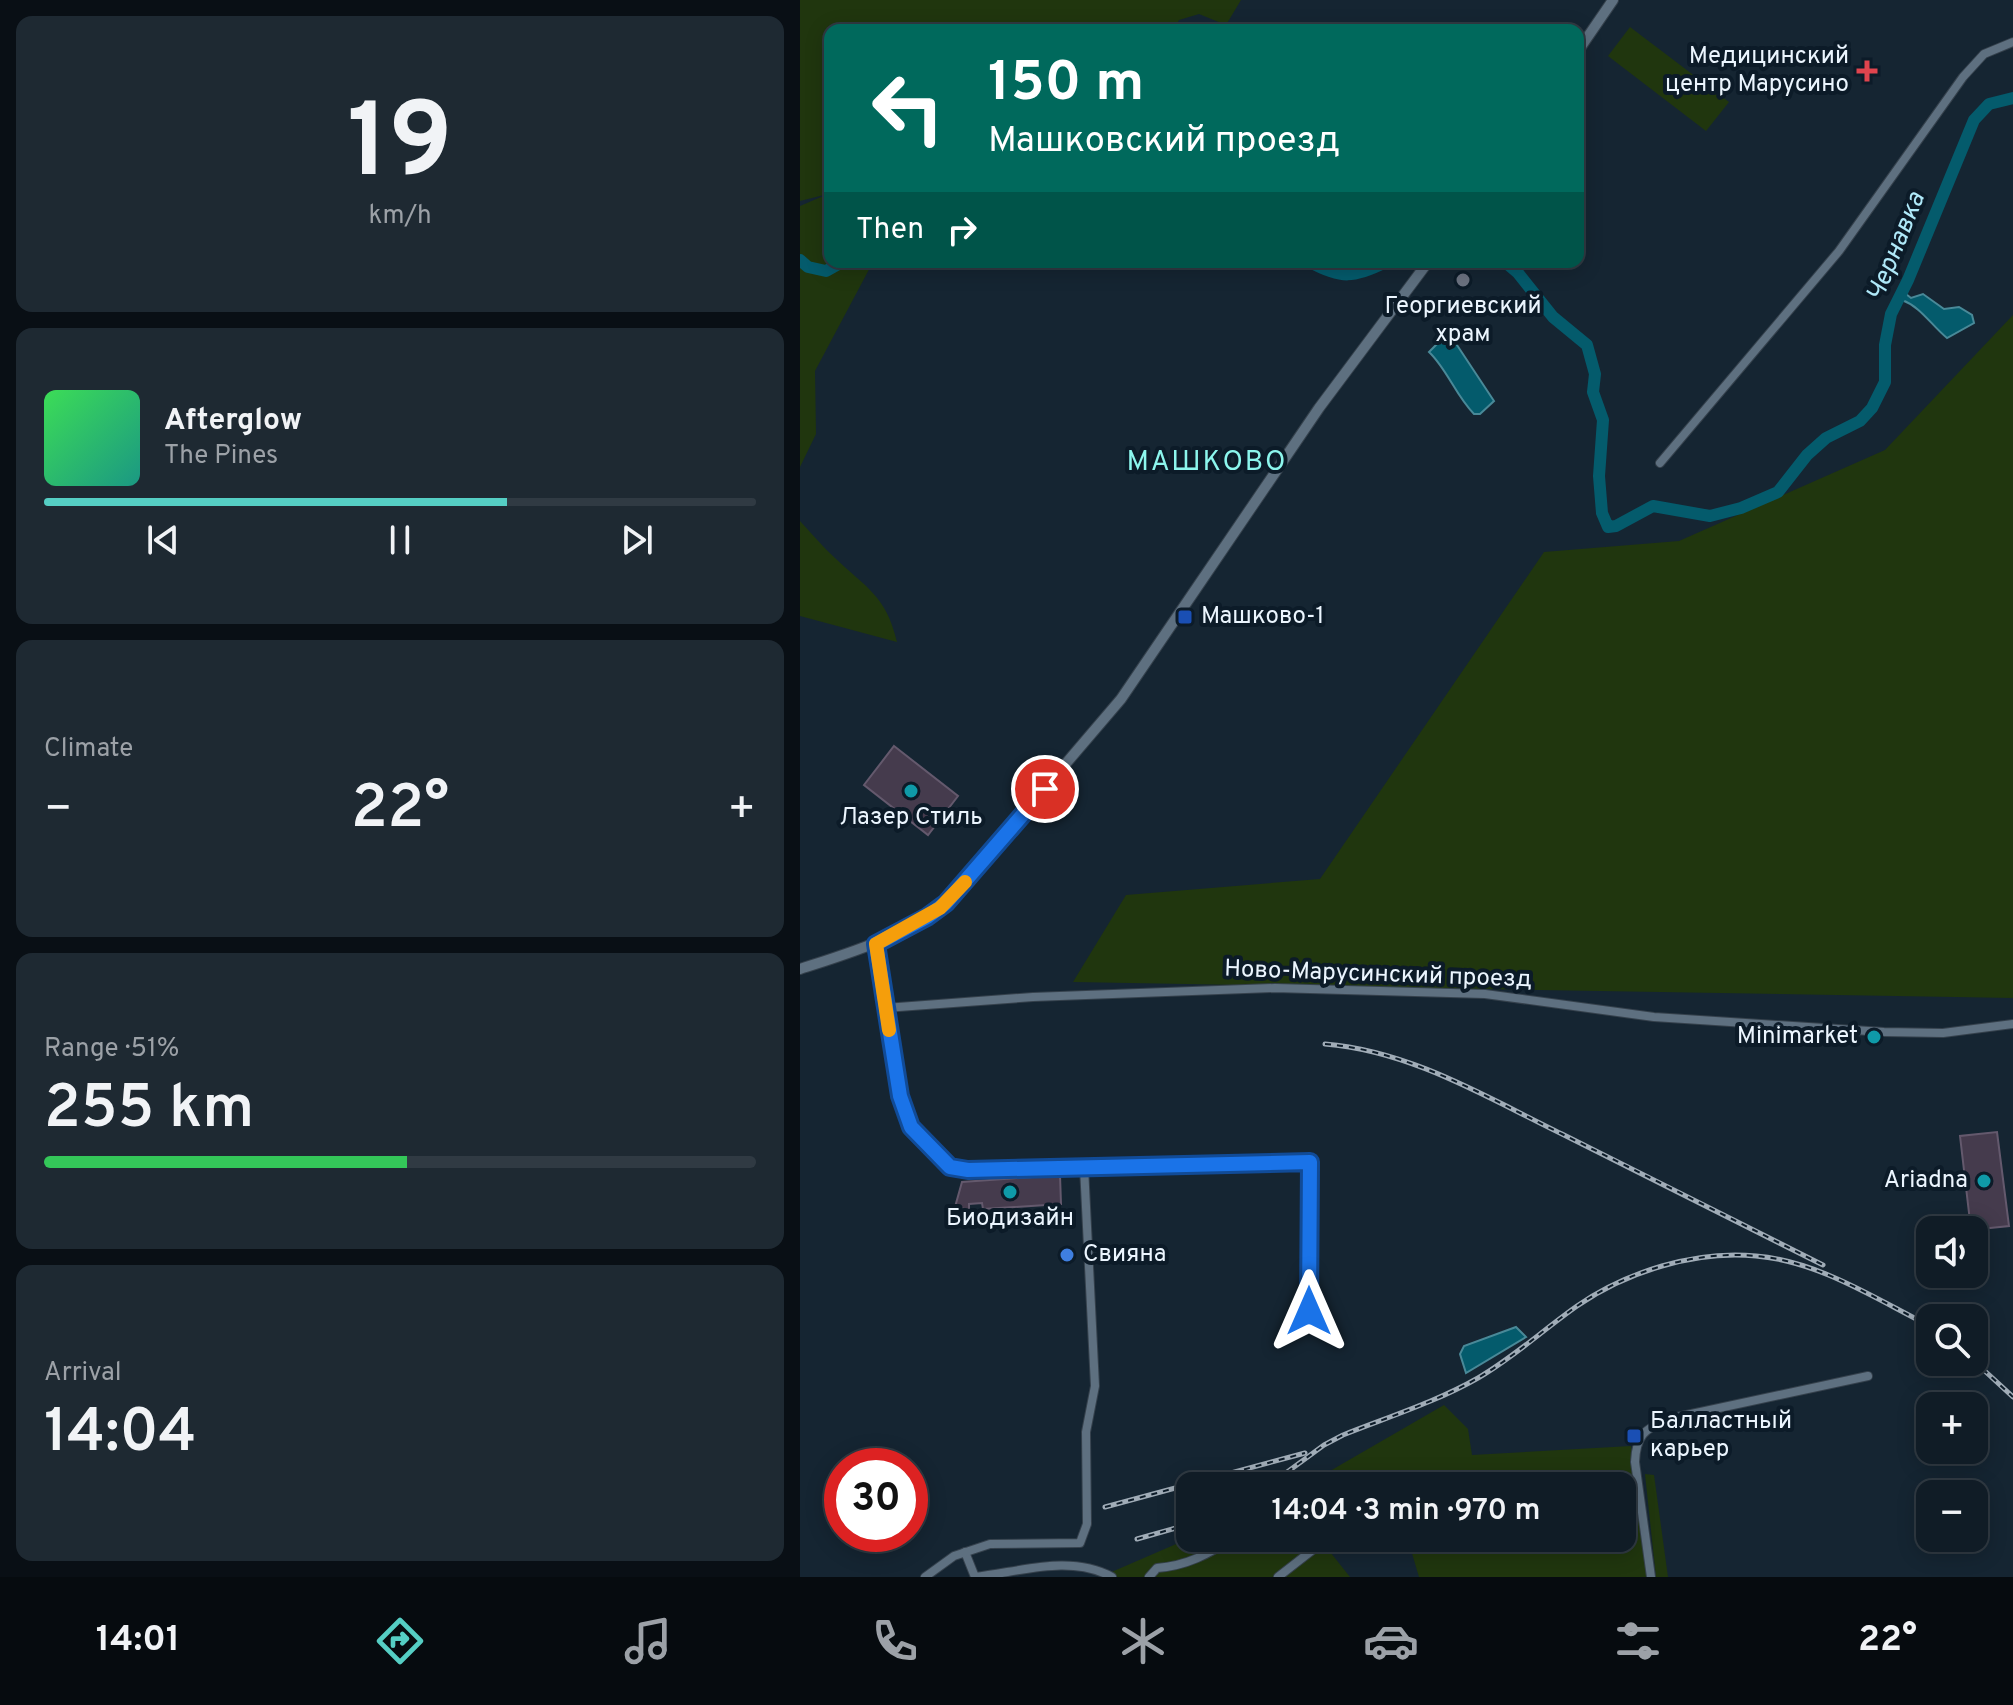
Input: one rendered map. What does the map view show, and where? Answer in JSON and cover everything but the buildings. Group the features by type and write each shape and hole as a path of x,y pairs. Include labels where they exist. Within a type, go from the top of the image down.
{"street":[{"path":"1584,42 1613,0"},
{"path":"1660,463 1839,251 1963,77 1984,54 2013,42"},
{"path":"800,969 876,944 927,917 946,903 1104,721 1337,382 1423,268"},
{"path":"876,944 900,1096 911,1127 950,1167 968,1170 1310,1162 1309,1311"},
{"name":"Ново-Марусинский проезд","path":"885,1008 1033,997 1275,988 1485,994 1654,1017 1884,1032 1943,1033 2013,1024"},
{"path":"925,1577 954,1556 990,1544 1080,1543 1087,1524 1086,1432 1095,1386 1084,1167"},
{"path":"1651,1577 1635,1462 1636,1443 1645,1429 1668,1419 1868,1376"},
{"path":"965,1552 975,1577 1037,1566 1094,1567 1112,1577"},
{"path":"1149,1577 1157,1568 1175,1567 1211,1552"},
{"path":"1278,1577 1310,1552"}],"green space":[{"path":"800,0 1241,0 1227,24 1199,14 1179,20 1177,24 824,24 824,195 800,201"},
{"path":"1630,27 1729,102 1706,131 1608,56"},
{"path":"824,196 824,268 870,268 815,371 816,434 800,467 800,206"},
{"path":"2013,315 2013,998 1073,982 1126,895 1320,879 1544,552 1679,541 1885,450"},
{"path":"800,521 874,594 887,613 897,642 800,616"},
{"path":"1444,1405 1468,1429 1472,1455 1631,1446 1634,1472 1328,1472"},
{"path":"1645,1474 1654,1475 1668,1577 1656,1577"},
{"path":"1636,1487 1647,1577 1419,1577 1412,1552 1636,1552"},
{"path":"1176,1544 1176,1552 1330,1552 1350,1577 1100,1577"}],"water":[{"path":"1906,294 1911,298 1923,294 1944,309 1959,307 1972,315 1974,323 1947,338 1920,312 1902,300"},
{"path":"1449,333 1494,401 1480,414 1474,414 1468,407 1429,352 1437,344 1445,342"},
{"path":"1516,1327 1526,1337 1466,1373 1460,1354 1464,1346"}],"waterway":[{"name":"Чернавка","path":"1512,268 1553,317 1587,345 1595,374 1593,392 1603,420 1599,476 1602,513 1608,527 1616,526 1653,506 1710,516 1741,508 1778,492 1807,455 1826,438 1860,421 1872,408 1885,382 1885,345 1891,314 1974,120 1989,104 2013,98"},
{"name":"Чернавка","path":"800,260 808,267 826,271 831,268"},
{"name":"Чернавка","path":"1323,268 1339,274 1356,274 1372,268"}],"railway":[{"path":"1325,1044 1388,1056 1447,1078 1823,1265"},
{"path":"1287,1472 1343,1435 1429,1402 1478,1378 1596,1294 1639,1274 1685,1260 1733,1255 1779,1259 1824,1273 1916,1319"},
{"path":"1988,1374 2013,1397"},
{"path":"1105,1507 1305,1453"},
{"path":"1137,1539 1176,1528"}],"slow traffic":[{"path":"889,1030 876,961 876,944 940,908 965,882"}],"place":[{"name":"Медицинский центр Марусино","path":"1867,71"},
{"name":"Георгиевский храм","path":"1463,280"},
{"name":"Машково-1","path":"1185,617"},
{"name":"Лазер Стиль","path":"911,791"},
{"name":"Minimarket","path":"1874,1037"},
{"name":"Ariadna","path":"1984,1181"},
{"name":"Биодизайн","path":"1010,1192"},
{"name":"Свияна","path":"1067,1255"},
{"name":"Балластный карьер","path":"1634,1436"}],"district":[{"name":"МАШКОВО","path":"1207,463"}],"route":[{"path":"1045,789 946,903 927,917 876,944 876,961 900,1096 911,1127 950,1167 968,1170 1310,1162 1309,1311"}]}
